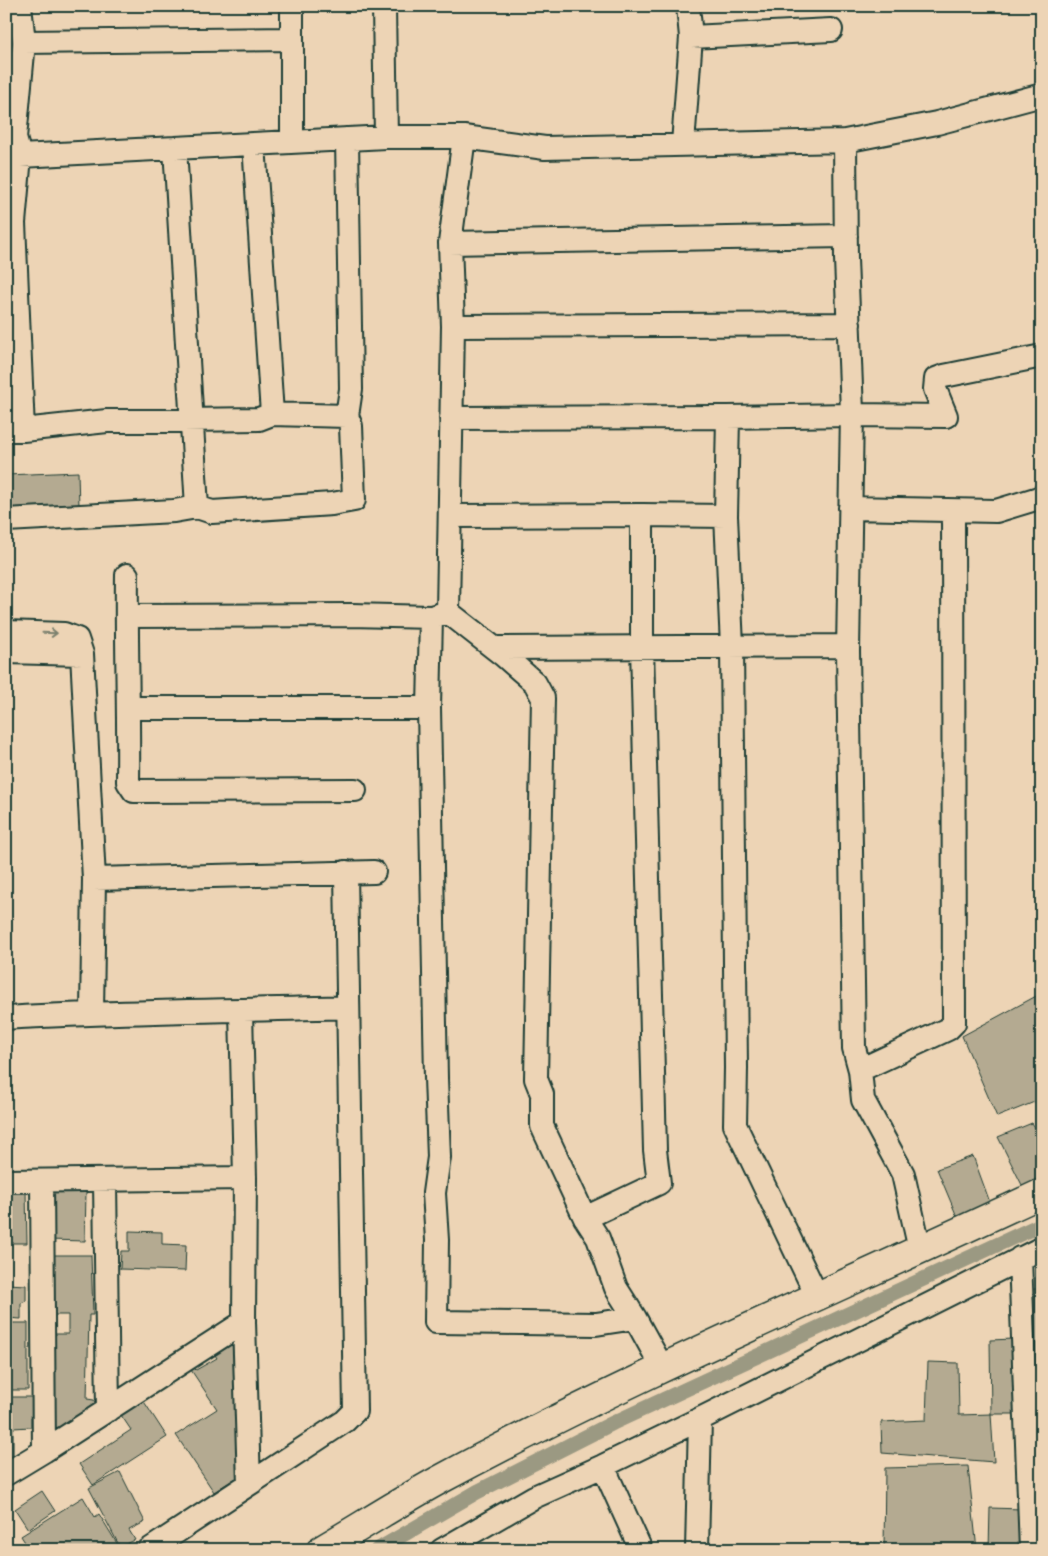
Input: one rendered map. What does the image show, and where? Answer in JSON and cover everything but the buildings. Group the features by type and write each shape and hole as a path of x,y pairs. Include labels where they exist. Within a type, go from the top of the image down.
{"main road":[{"path":"321,1550 442,1479 558,1418 662,1367 1042,1193"}],"street":[{"path":"20,6 24,42 14,142 10,223 14,430 107,421 259,419 272,414 346,416"},
{"path":"292,6 292,142"},
{"path":"384,6 386,137"},
{"path":"683,144 691,37 688,6"},
{"path":"691,37 831,30"},
{"path":"24,42 291,40"},
{"path":"14,142 175,148 386,137 464,137 545,148 845,141 938,123 1042,95"},
{"path":"464,137 450,243 453,326 450,516 429,708 438,1156 434,1193 437,1240 436,1322 596,1324 635,1318"},
{"path":"6,520 174,511 197,507 212,512 332,504 354,500 351,426 346,416 351,389 347,139"},
{"path":"845,141 848,324 852,415 848,646 854,1048 860,1070 864,1100 903,1174 920,1250"},
{"path":"254,144 272,414"},
{"path":"175,148 197,507"},
{"path":"450,243 846,236"},
{"path":"453,326 848,324"},
{"path":"451,418 946,416 935,389 936,380 944,376 1042,356"},
{"path":"728,418 726,516 732,646 736,1058 734,1125 817,1296"},
{"path":"850,508 996,511 1042,497"},
{"path":"860,1070 948,1029 954,1023 956,1004 953,511"},
{"path":"450,516 642,514 726,516"},
{"path":"585,1218 659,1182 655,1150 642,647 642,514"},
{"path":"128,574 127,616 130,708 128,782 134,792 355,790"},
{"path":"127,616 439,614 495,648 535,683 543,698 536,1079 542,1094 542,1126 585,1218 598,1238 616,1288 662,1367"},
{"path":"6,632 64,634 77,639 82,654 94,880 92,1012"},
{"path":"495,648 848,646"},
{"path":"6,652 82,654"},
{"path":"130,708 429,708"},
{"path":"148,1550 346,1421 355,1411 346,872"},
{"path":"94,880 374,872"},
{"path":"6,1018 92,1012 241,1011 347,1007"},
{"path":"241,1011 245,1178 244,1322 250,1484"},
{"path":"6,1181 245,1178"},
{"path":"105,1180 108,1410"},
{"path":"42,1181 44,1451"},
{"path":"442,1550 534,1497 700,1419 1042,1248"},
{"path":"1020,1258 1031,1550"},
{"path":"6,1474 244,1322"},
{"path":"698,1550 700,1419"},
{"path":"603,1466 641,1550"}],"waterway":[{"path":"377,1550 477,1492 613,1423 1042,1224"}]}
